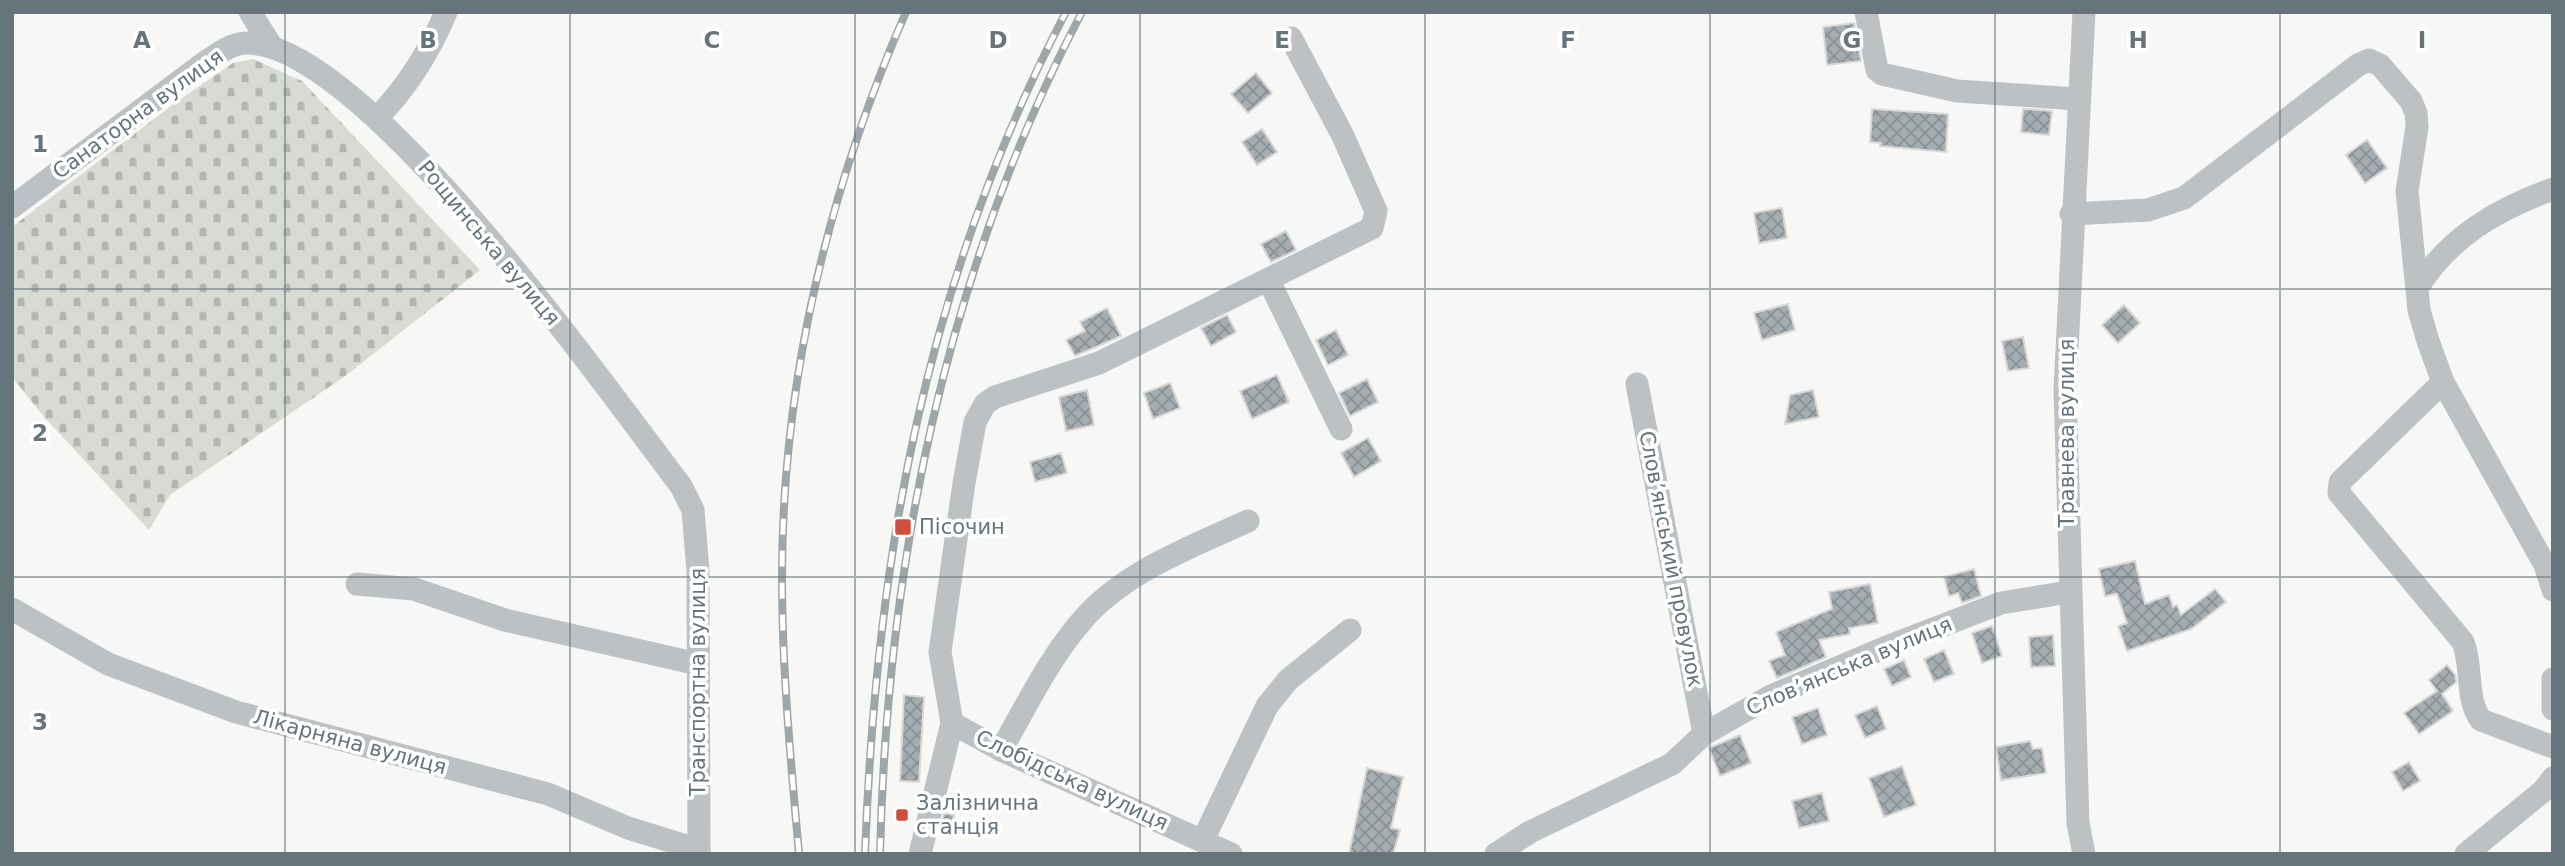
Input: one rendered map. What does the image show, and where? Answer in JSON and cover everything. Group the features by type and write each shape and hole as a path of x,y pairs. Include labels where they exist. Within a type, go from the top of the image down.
{"street":[{"path":"250,12 272,47"},
{"path":"377,118 415,74 431,48 446,12"},
{"path":"1866,12 1877,70 1882,74 1957,91 2078,99"},
{"name":"Травнева вулиця","path":"2084,12 2071,214 2065,390 2078,823 2084,854"},
{"path":"920,854 952,723 940,652 975,422 985,404 995,397 1100,363 1367,233 1376,217 1343,136 1291,38"},
{"name":"Санаторна вулиця","path":"12,207 125,120 231,47 245,43 272,47"},
{"name":"Рощинська вулиця","path":"272,47 290,53 377,118 415,156 532,290 681,486 693,510"},
{"path":"2071,214 2148,210 2184,198 2358,65 2369,60 2380,65 2411,102 2416,113 2407,191 2410,245 2418,287 2419,310 2443,382 2545,565 2553,590"},
{"path":"2418,287 2430,267 2479,224 2522,201 2553,189"},
{"path":"1269,281 1341,429"},
{"path":"2443,382 2340,482 2339,493 2463,642 2468,654 2474,710 2481,720 2553,747"},
{"name":"Слов’янський провулок","path":"1637,384 1704,734"},
{"name":"Транспортна вулиця","path":"693,510 698,571 699,852"},
{"path":"1000,750 1060,650 1088,614 1162,561 1248,521"},
{"path":"357,584 414,589 505,620 698,664"},
{"name":"Слов’янська вулиця","path":"1496,854 1530,832 1672,764 1704,734 1771,696 1884,648 2001,603 2069,592"},
{"name":"Лікарняна вулиця","path":"12,609 108,664 236,712 548,794 628,828 699,852"},
{"path":"1203,840 1267,706 1287,680 1350,630"},
{"path":"2553,679 2553,709"},
{"name":"Слобідська вулиця","path":"952,723 1000,750 1231,854"},
{"path":"2466,854 2543,791 2553,778"}],"green space":[{"path":"253,59 302,81 480,270 344,377 170,495 149,530 45,418 12,377 12,227 175,103 233,63"}],"building":[{"path":"1854,23 1861,61 1827,65 1823,27"},
{"path":"1256,73 1272,93 1248,113 1231,94"},
{"path":"1872,109 1948,114 1946,152 1880,146 1881,143 1870,142"},
{"path":"2023,109 2052,111 2049,135 2021,132"},
{"path":"1262,129 1277,152 1257,165 1242,142"},
{"path":"2367,140 2387,168 2365,183 2346,155"},
{"path":"1782,208 1787,238 1759,243 1754,213"},
{"path":"1286,231 1296,250 1271,262 1261,244"},
{"path":"1788,304 1795,330 1762,340 1754,313"},
{"path":"2124,305 2140,323 2118,343 2102,325"},
{"path":"1107,308 1121,336 1075,356 1066,340 1085,331 1080,322"},
{"path":"1227,315 1236,332 1211,346 1201,328"},
{"path":"1336,330 1348,355 1328,365 1316,340"},
{"path":"2023,337 2029,368 2008,371 2002,341"},
{"path":"1277,375 1289,402 1252,419 1240,391"},
{"path":"1367,379 1378,402 1350,416 1339,393"},
{"path":"1170,383 1180,408 1153,419 1144,393"},
{"path":"1087,390 1094,425 1066,431 1059,397"},
{"path":"1813,390 1819,417 1785,424 1790,395"},
{"path":"1368,438 1381,461 1354,477 1341,453"},
{"path":"1061,453 1067,473 1035,482 1030,462"},
{"path":"2135,561 2145,604 2169,595 2173,607 2177,605 2181,615 2215,589 2226,602 2191,629 2127,651 2118,626 2127,623 2117,594 2105,596 2099,569"},
{"path":"1974,569 1981,596 1962,603 1958,593 1949,596 1944,577"},
{"path":"1870,584 1878,623 1849,628 1850,634 1819,640 1826,657 1777,678 1769,661 1785,655 1776,632 1832,609 1829,592"},
{"path":"1992,626 2002,656 1982,663 1972,633"},
{"path":"2053,635 2055,666 2031,667 2029,637"},
{"path":"1944,650 1954,674 1934,682 1924,659"},
{"path":"1904,660 1911,677 1892,686 1884,669"},
{"path":"2447,665 2455,675 2456,682 2442,694 2453,711 2419,734 2404,713 2437,691 2429,680"},
{"path":"904,695 924,697 919,782 900,781"},
{"path":"1877,706 1886,729 1865,738 1855,715"},
{"path":"1818,708 1827,735 1802,744 1792,717"},
{"path":"1740,735 1751,763 1720,776 1709,748"},
{"path":"2030,741 2033,749 2042,748 2046,773 2001,780 1996,747"},
{"path":"2409,762 2420,781 2403,791 2392,772"},
{"path":"1902,766 1916,805 1884,817 1869,778"},
{"path":"1367,768 1403,777 1391,828 1400,830 1393,854 1349,854"},
{"path":"1822,793 1829,821 1799,828 1792,801"},
{"path":"944,813 954,815 951,833 940,831"}],"railway":[{"path":"799,854 787,716 782,613 784,505 790,432 801,360 832,218 878,80 906,12"},
{"path":"865,854 881,634 917,421 944,317 977,214 1018,113 1066,12"},
{"path":"880,854 885,745 895,636 911,528 933,421 960,316 994,212 1035,111 1082,12"}],"place":[{"name":"Пісочин","path":"903,527"},
{"name":"Залізнична станція","path":"902,815"}]}
